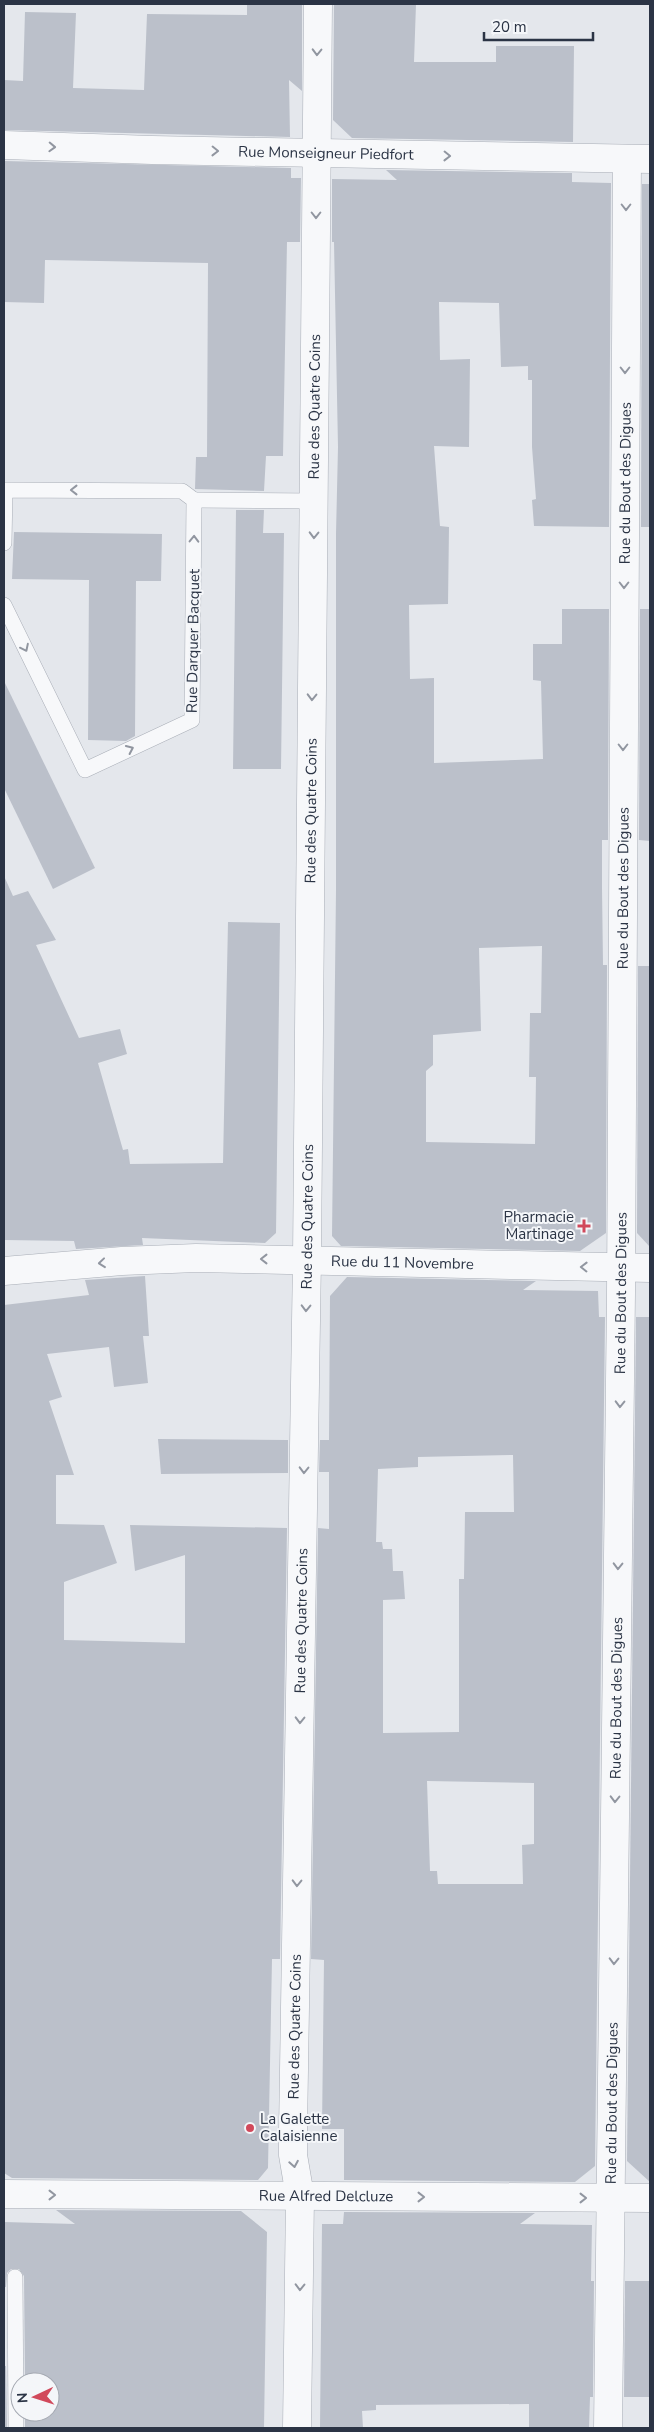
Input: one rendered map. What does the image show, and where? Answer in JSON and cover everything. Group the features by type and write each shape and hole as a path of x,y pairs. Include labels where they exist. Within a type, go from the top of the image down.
{"street":[{"name":"Rue des Quatre Coins","path":"297,2428 300,2196 293,2155 307,1259 318,4"},
{"name":"Rue Monseigneur Piedfort","path":"4,145 638,159"},
{"name":"Rue du Bout des Digues","path":"608,2428 620,1267 638,159"},
{"name":"Rue du 11 Novembre","path":"4,1272 149,1259 307,1259 650,1268"},
{"name":"Rue Alfred Delcluze","path":"4,2194 650,2198"}],"lane":[{"path":"4,543 5,490 182,491 194,500 314,501"},
{"name":"Rue Darquer Bacquet","path":"4,605 85,770 192,720 194,500"},
{"path":"15,2278 16,2428"}],"building":[{"path":"247,4 302,4 302,91 289,80 290,137 4,130 4,80 23,81 25,12 76,13 73,88 144,90 147,14 247,15"},
{"path":"334,4 416,4 414,62 496,62 496,46 574,46 573,142 352,138 333,120"},
{"path":"4,161 291,168 291,178 301,178 300,242 287,242 283,456 266,456 264,491 195,489 196,457 207,457 208,263 45,260 44,303 4,302"},
{"path":"386,170 572,173 572,182 611,183 609,527 534,526 532,500 536,499 532,447 532,380 528,380 528,366 501,367 499,303 439,302 440,360 470,359 469,447 434,446 440,526 449,527 448,604 409,605 410,679 434,678 434,763 543,759 541,681 533,680 533,644 562,644 562,609 609,609 608,840 602,840 603,965 607,965 606,1233 580,1251 341,1246 332,1236 338,447 332,179 397,180","holes":["542,946 541,1013 530,1013 529,1077 536,1077 535,1144 426,1142 426,1071 433,1065 433,1035 481,1031 479,948"]},
{"path":"642,184 650,184 650,527 641,527"},
{"path":"236,510 264,510 263,533 284,533 281,769 233,769"},
{"path":"14,532 162,534 161,581 136,581 135,736 126,741 88,740 89,580 12,579"},
{"path":"640,609 650,609 650,841 639,840"},
{"path":"4,681 95,868 53,889 4,788"},
{"path":"4,876 13,896 28,891 56,940 36,945 79,1038 120,1029 127,1054 98,1063 123,1150 128,1149 130,1164 223,1163 228,922 280,923 276,1233 265,1243 142,1238 143,1245 76,1249 74,1241 4,1240"},
{"path":"638,966 650,966 650,1247 637,1233"},
{"path":"145,1276 149,1336 143,1336 148,1383 114,1387 109,1347 47,1354 62,1397 49,1401 74,1475 56,1475 56,1524 104,1525 117,1563 64,1582 64,1640 185,1643 185,1555 135,1571 130,1525 287,1528 280,1959 272,1959 268,2168 258,2180 12,2178 4,2173 4,1305 89,1295 85,1280"},
{"path":"347,1277 536,1281 523,1290 598,1291 599,1317 605,1317 595,2166 575,2182 344,2180 344,2129 322,2129 324,1960 311,1959 318,1528 329,1529 329,1472 319,1472 320,1440 329,1440 330,1296","holes":["513,1455 514,1512 465,1512 464,1579 459,1579 459,1732 383,1733 383,1600 405,1599 403,1571 393,1571 392,1549 383,1549 382,1542 376,1542 378,1469 418,1467 418,1457","427,1781 534,1783 534,1844 522,1845 523,1884 438,1884 437,1871 430,1871"]},
{"path":"636,1317 650,1317 650,2182 627,2161"},
{"path":"158,1439 288,1440 288,1473 161,1474"},
{"path":"56,2210 241,2211 267,2232 264,2428 25,2428 25,2422 60,2422 60,2372 25,2372 24,2276 19,2269 11,2269 7,2273 6,2287 4,2287 4,2222 75,2224"},
{"path":"344,2212 535,2213 520,2224 592,2225 591,2281 594,2281 593,2397 590,2397 589,2428 529,2427 529,2404 376,2405 376,2410 362,2411 363,2428 320,2428 322,2224 343,2224"},
{"path":"625,2281 650,2281 650,2397 624,2397"},
{"path":"4,2366 6,2366 7,2428 4,2428"}],"place":[{"name":"Pharmacie Martinage","path":"584,1226"},
{"name":"La Galette Calaisienne","path":"250,2128"}]}
